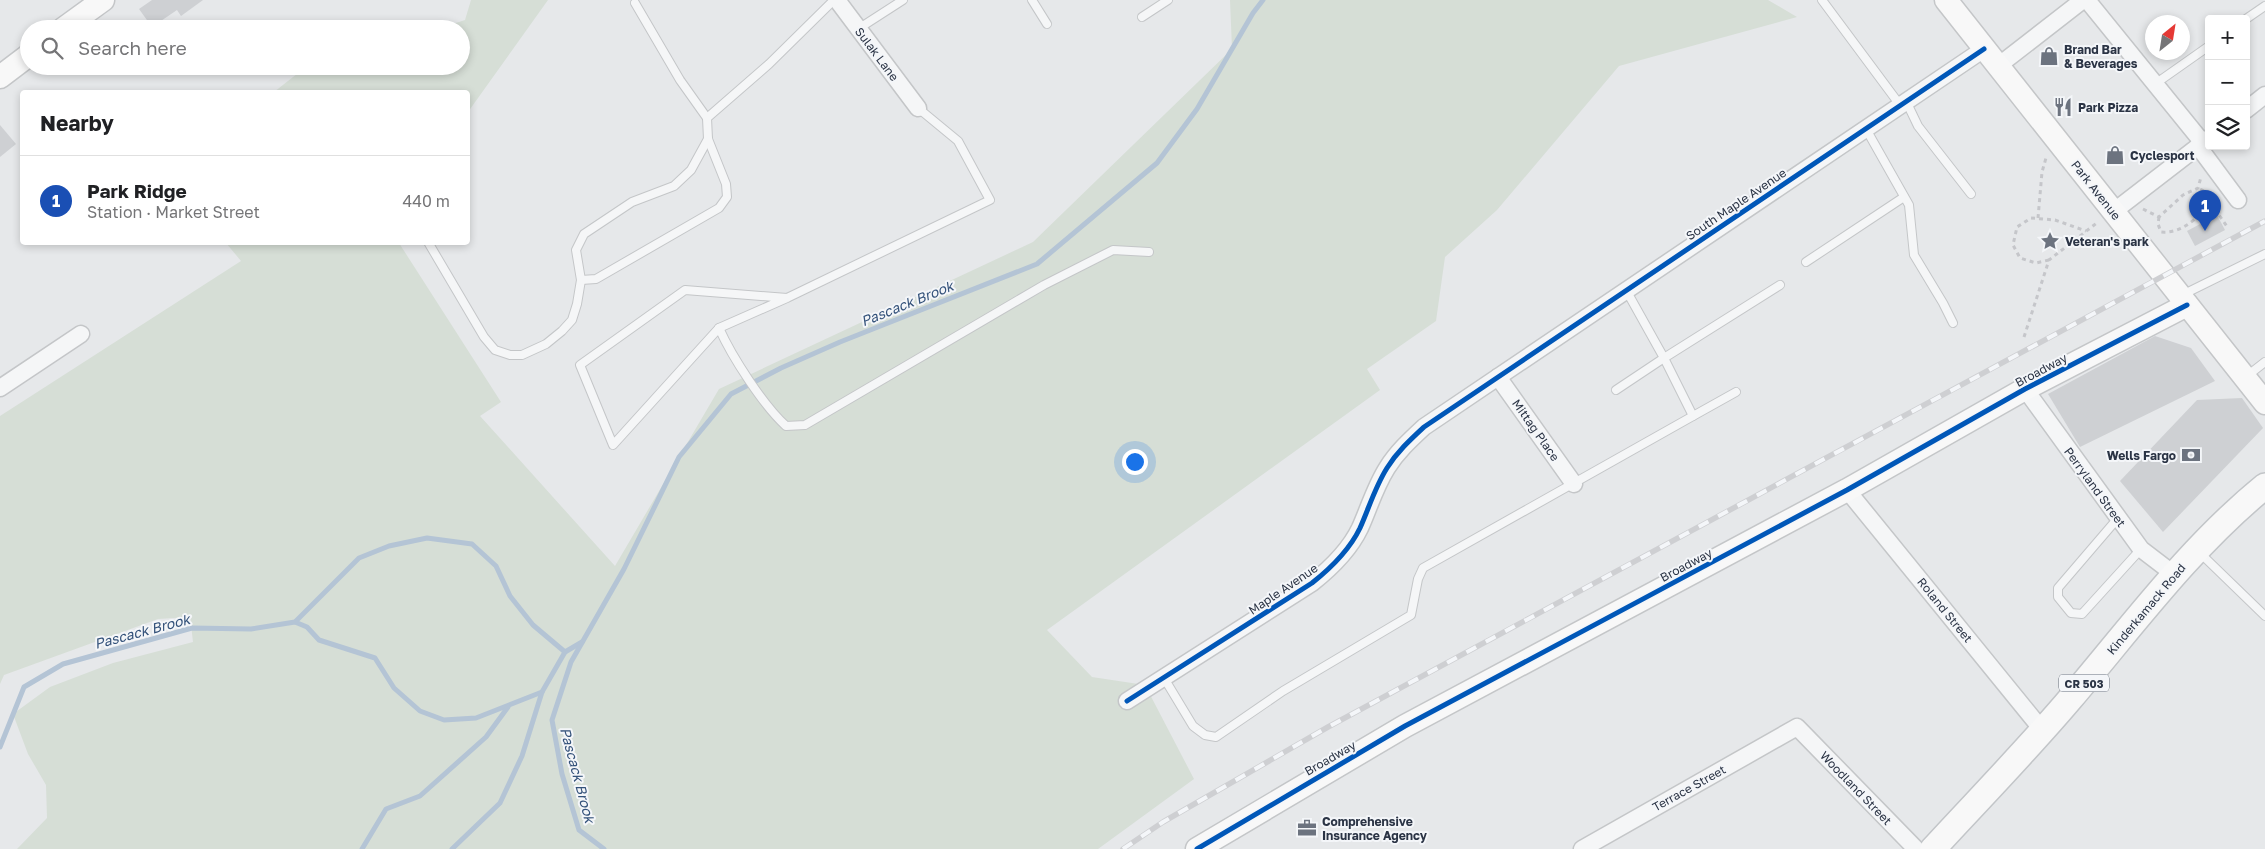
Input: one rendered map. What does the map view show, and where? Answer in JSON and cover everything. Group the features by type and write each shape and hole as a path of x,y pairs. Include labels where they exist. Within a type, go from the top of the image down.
{"main road":[{"name":"Kinderkamack Road","path":"1932,849 2043,731 2196,549 2232,513 2265,486"}],"street":[{"path":"75,20 103,0"},
{"name":"Sulak Lane","path":"835,0 918,108"},
{"name":"Park Avenue","path":"1946,0 2245,378 2264,399"},
{"path":"1998,66 2083,0"},
{"path":"2087,0 2203,143 2238,200"},
{"name":"South Maple Avenue","path":"1498,376 1984,49"},
{"path":"0,77 20,62"},
{"path":"2250,107 2265,95"},
{"path":"2116,215 2203,143"},
{"name":"Broadway","path":"1197,849 1405,726 1847,490 2184,301"},
{"path":"0,388 81,334"},
{"name":"Mittag Place","path":"1498,376 1574,484"},
{"name":"Maple Avenue","path":"1127,701 1312,583 1330,569 1360,529 1375,491 1388,467 1404,446 1424,427 1498,376"},
{"name":"Perryland Street","path":"2026,389 2141,549 2175,574"},
{"name":"Roland Street","path":"1847,490 2043,731"},
{"name":"Terrace Street","path":"1582,849 1797,727"},
{"name":"Woodland Street","path":"1797,727 1916,849"}],"lane":[{"path":"707,118 769,64 835,0"},
{"path":"858,29 903,0"},
{"path":"1032,0 1047,24"},
{"path":"1142,17 1168,0"},
{"path":"1822,0 1903,103 1918,126 1971,194"},
{"path":"581,280 596,279 719,208 728,197 726,184 708,138 707,118 680,80 634,3"},
{"path":"2250,16 2265,6"},
{"path":"2155,84 2205,49"},
{"path":"786,298 685,290 580,365 613,445 719,328 786,298 990,200 958,141 918,108"},
{"path":"1866,129 1909,205 1914,255 1944,303 1953,323"},
{"path":"430,245 484,337 494,350 510,355 522,356 546,344 572,320 581,280 576,250 584,234 632,202 674,186 691,170 708,138"},
{"path":"1806,262 1904,197"},
{"path":"719,328 726,343 774,415 786,426 805,425 1044,285 1113,250 1149,252"},
{"path":"2184,301 2265,254"},
{"path":"1616,390 1780,285"},
{"path":"1626,290 1694,416"},
{"path":"2245,378 2265,362"},
{"path":"1164,678 1193,726 1205,735 1216,737 1283,691 1411,615 1418,580 1423,568 1736,392"},
{"path":"2118,518 2058,588 2058,597 2071,613 2082,614 2141,549"},
{"path":"2196,549 2265,616"}],"path":[{"path":"2038,218 2042,172 2046,158"},
{"path":"2164,232 2161,232 2158,224 2159,217 2183,195 2198,188 2202,174"},
{"path":"2198,188 2206,192 2209,202"},
{"path":"2164,232 2185,226 2201,215 2209,202 2214,199"},
{"path":"2206,207 2219,215 2228,228"},
{"path":"2087,231 2055,220 2031,218 2017,227 2013,245 2020,258 2036,263 2049,260 2087,231 2116,215 2144,209 2159,217"},
{"path":"2162,238 2164,232"},
{"path":"2024,337 2049,260"}],"shaded area":[{"path":"471,0 548,0 470,109 470,90 277,90 296,75 470,75 470,20 465,20"},
{"path":"1230,0 1768,0 1797,17 1619,66 1497,210 1445,257 1436,321 1367,369 1380,390 1047,630 1092,677 1145,685 1194,779 1098,849 17,849 47,818 46,785 28,754 13,714 50,687 113,663 193,642 190,617 158,619 4,675 0,684 0,416 241,261 228,245 400,245 501,402 480,416 615,566 719,389 1033,242 1232,49"}],"building":[{"path":"152,0 203,0 181,16 177,10 162,20 147,20 139,9"},
{"path":"0,125 16,144 0,157"},
{"path":"2217,215 2225,230 2195,246 2187,231"},
{"path":"2155,336 2191,348 2215,381 2080,447 2048,394"},
{"name":"Wells Fargo","path":"2242,398 2263,428 2163,532 2120,481 2197,400"}],"waterway":[{"name":"Pascack Brook","path":"604,849 579,830 562,774 552,720 571,662 624,569 679,457 731,394 781,368 840,342 1037,264 1157,163 1197,109 1253,13 1263,0"},
{"name":"Pascack Brook","path":"0,747 24,687 63,664 192,628 251,629 295,622 359,558 389,546 427,538 472,544 496,566 510,596 533,625 565,652 582,642"},
{"path":"295,622 307,627 319,640 375,658 394,688 420,711 444,720 476,718 542,692"},
{"path":"452,849 500,803 522,756 542,692 565,652"},
{"path":"362,849 386,809 420,796 486,737 508,707"}],"railway":[{"path":"1123,849 1163,822 1328,727 2265,221"}],"cycle path":[{"path":"1127,701 1312,583 1326,571 1345,552 1356,536 1379,483 1391,462 1404,446 1424,427 1984,49"},
{"path":"1197,849 1405,726 1847,490 2025,389 2187,305"}],"place":[{"name":"Brand Bar & Beverages","path":"2049,56"},
{"name":"Park Pizza","path":"2063,107"},
{"name":"Cyclesport","path":"2115,155"},
{"name":"Park Ridge","path":"2205,231"},
{"name":"Veteran's park","path":"2050,241"},
{"name":"Wells Fargo","path":"2191,455"},
{"name":"Comprehensive Insurance Agency","path":"1307,828"}]}
